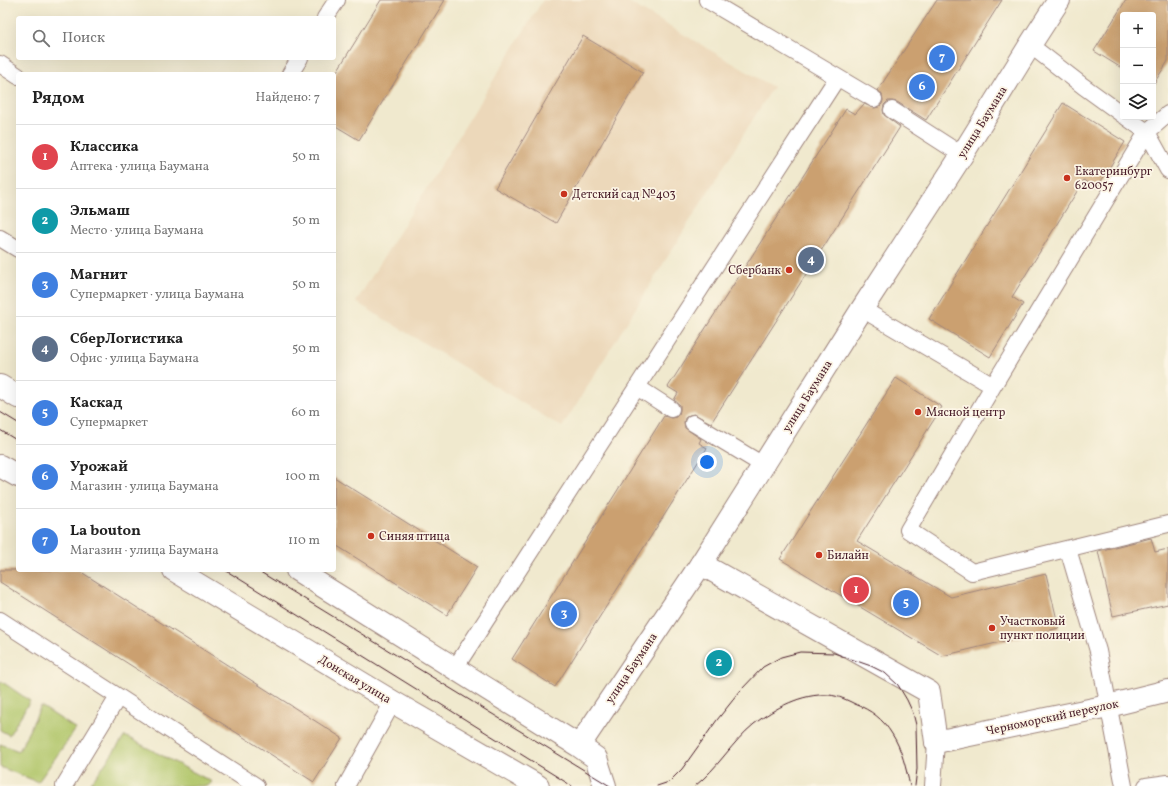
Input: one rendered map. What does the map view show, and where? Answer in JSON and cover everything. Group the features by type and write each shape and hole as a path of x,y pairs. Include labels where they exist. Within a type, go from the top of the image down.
{"street":[{"name":"улица Баумана","path":"579,746 701,564 1059,0"},
{"path":"0,386 16,396"},
{"path":"0,466 16,475"},
{"path":"701,564 929,692 936,742"},
{"name":"Донская улица","path":"177,572 394,702 538,786"},
{"path":"300,572 579,746 596,758 606,786"},
{"name":"Черноморский переулок","path":"936,742 1108,706 1168,691"}],"lane":[{"path":"326,16 337,0"},
{"path":"707,0 874,99"},
{"path":"1030,44 1120,113"},
{"path":"291,72 299,60"},
{"path":"0,64 16,75"},
{"path":"455,668 838,78"},
{"path":"892,110 962,155"},
{"path":"1168,114 1147,132 993,386 908,530 972,572 1168,524"},
{"path":"1130,120 1147,132 1168,170"},
{"path":"0,238 16,248"},
{"path":"862,309 993,386"},
{"path":"638,387 670,409"},
{"path":"693,423 763,465"},
{"path":"1068,549 1098,651 1124,786"},
{"path":"0,620 256,786"},
{"path":"64,786 118,697"},
{"path":"346,786 394,702"},
{"path":"933,786 936,742"},
{"path":"1146,786 1168,783"}],"shaded area":[{"name":"Детский сад №403","path":"543,0 625,0 773,87 562,427 356,302"}],"green space":[{"path":"1,681 30,701 9,735 0,730"},
{"path":"41,706 76,729 38,782 0,767 0,744 19,751"},
{"path":"125,736 212,782 208,786 89,786"}],"building":[{"path":"381,0 445,0 359,140 336,126 336,73"},
{"path":"937,0 1002,0 926,120 897,102 888,101 884,105 884,115 900,127 711,423 694,414 685,418 685,428 701,439 699,443 707,448 555,687 512,659 664,416 671,418 676,417 679,414 680,405 674,400 678,393 668,387 846,109 855,114 864,104 874,108 879,107 882,104 882,95 878,90"},
{"path":"1126,0 1168,0 1168,61 1156,80 1156,12 1120,12 1120,67 1094,51"},
{"path":"583,36 643,72 556,223 495,188"},
{"path":"1063,103 1125,142 1097,188 1084,180 1012,297 1023,304 990,357 929,319"},
{"path":"896,378 942,407 857,541 951,597 1046,574 1059,628 942,656 780,559"},
{"path":"336,478 477,567 447,615 336,545"},
{"path":"1151,538 1155,552 1168,549 1168,604 1113,616 1098,551"},
{"path":"0,570 16,570 16,572 81,572 342,738 314,782 0,582"}],"tram line":[{"path":"0,412 16,422"},
{"path":"0,430 16,440"},
{"path":"228,572 572,786"},
{"path":"260,572 610,786"},
{"path":"657,786 669,782 682,769 717,720 741,690 763,667 781,657 800,652 834,653 871,666 885,673 898,685 913,713 916,725 917,769 915,786"},
{"path":"695,786 711,771 746,731 762,718 789,703 809,696 819,695 829,695 843,698 866,709 885,724 898,746 910,786"}],"place":[{"name":"La bouton","path":"942,58"},
{"name":"Урожай","path":"922,87"},
{"name":"Екатеринбург 620057","path":"1067,178"},
{"name":"Детский сад №403","path":"564,194"},
{"name":"СберЛогистика","path":"811,260"},
{"name":"Сбербанк","path":"789,270"},
{"name":"Мясной центр","path":"918,412"},
{"name":"Синяя птица","path":"371,536"},
{"name":"Билайн","path":"819,555"},
{"name":"Классика","path":"856,590"},
{"name":"Каскад","path":"906,603"},
{"name":"Магнит","path":"564,614"},
{"name":"Участковый пункт полиции","path":"992,628"},
{"name":"Эльмаш","path":"719,663"}]}
